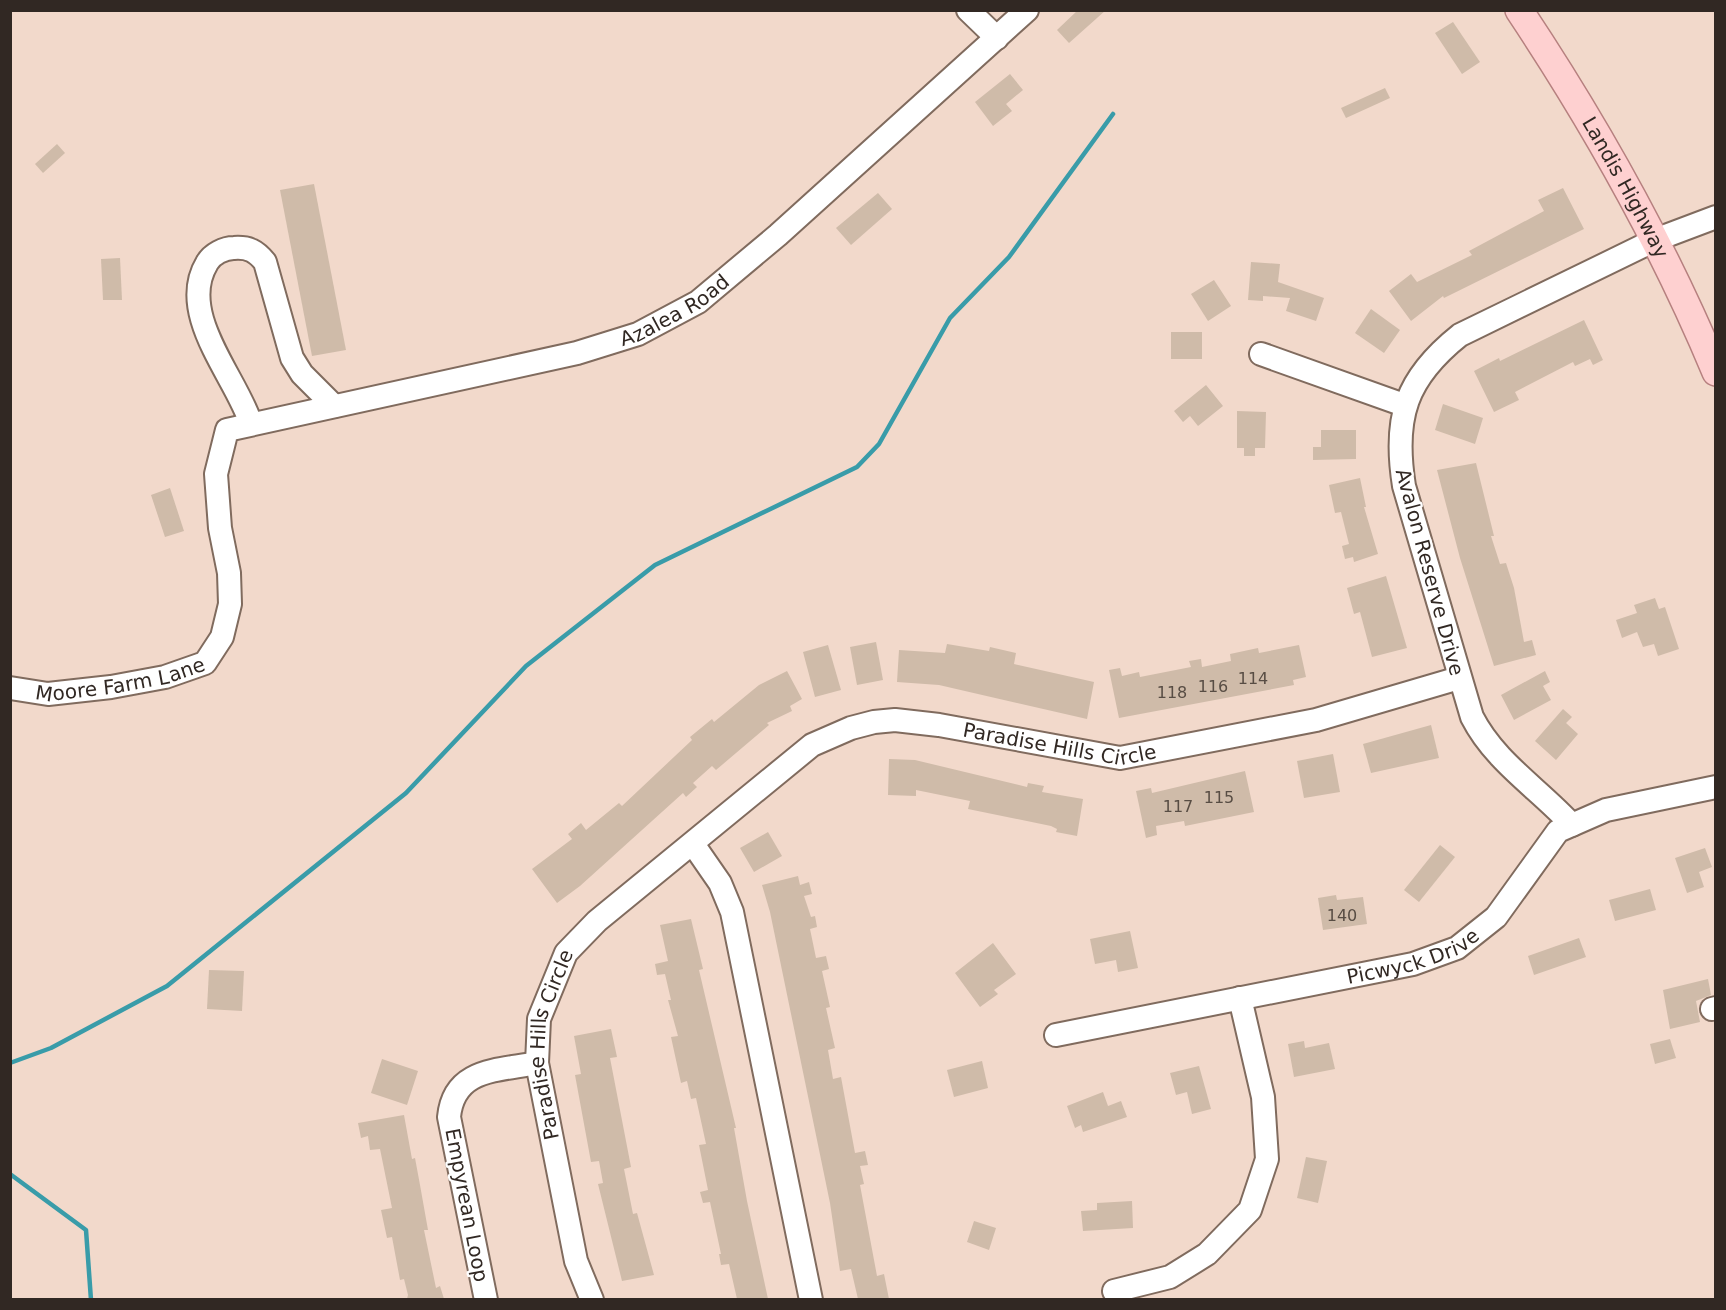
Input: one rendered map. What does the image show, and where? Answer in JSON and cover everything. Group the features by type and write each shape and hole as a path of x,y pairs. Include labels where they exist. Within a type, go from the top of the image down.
{"main road":[{"name":"Landis Highway","path":"1519,10 1592,126 1655,240 1716,372"}],"street":[{"path":"968,10 997,38"},
{"name":"Azalea Road","path":"227,430 577,353 638,334 698,302 778,235 1027,10"},
{"name":"Avalon Reserve Drive","path":"1572,825 1546,797 1501,760 1483,738 1472,717 1404,486 1399,456 1399,430 1404,405 1421,373 1440,351 1460,335 1655,240 1716,217"},
{"path":"250,424 246,410 214,350 204,321 200,297 199,283 203,269 210,258 227,249 248,248 257,252 265,262 292,358 302,374 334,406"},
{"path":"1261,354 1404,405"},
{"name":"Moore Farm Lane","path":"10,688 48,694 101,688 165,677 206,663 222,638 230,604 229,573 220,528 216,474 227,430"},
{"name":"Paradise Hills Circle","path":"592,1299 576,1261 537,1063 539,1019 566,953 597,921 812,745 835,733 873,722 914,721 1120,758 1316,720 1459,678"},
{"name":"Picwyck Drive","path":"1056,1035 1413,964 1457,948 1496,917 1558,831 1606,810 1716,788"},
{"path":"693,844 720,883 732,912 811,1299"},
{"path":"1113,1291 1170,1277 1208,1254 1250,1210 1267,1159 1263,1097 1240,998"},
{"name":"Empyrean Loop","path":"486,1299 449,1117 451,1101 462,1083 478,1074 537,1063"}],"building":[{"path":"1078,10 1106,10 1069,43 1057,30"},
{"path":"1453,22 1480,62 1462,74 1435,33"},
{"path":"1010,74 1023,90 1006,104 1012,111 993,126 975,102"},
{"path":"1385,88 1390,98 1346,118 1341,108"},
{"path":"57,144 65,153 43,173 35,164"},
{"path":"314,184 346,350 312,356 280,190"},
{"path":"1563,188 1584,229 1444,298 1443,296 1411,321 1389,291 1411,274 1417,282 1472,255 1469,251 1544,211 1538,200"},
{"path":"878,193 892,209 851,245 836,228"},
{"path":"120,258 122,300 103,300 101,259"},
{"path":"1251,262 1280,264 1278,282 1324,298 1316,321 1286,311 1290,298 1263,296 1263,301 1248,300"},
{"path":"1214,280 1231,306 1208,321 1191,294"},
{"path":"1371,309 1400,330 1384,353 1355,333"},
{"path":"1584,320 1603,360 1593,365 1590,359 1575,366 1573,362 1515,392 1519,400 1494,412 1474,371 1499,358 1500,361"},
{"path":"1171,332 1202,332 1202,359 1171,359"},
{"path":"1206,385 1223,406 1198,426 1190,416 1183,422 1174,411"},
{"path":"1443,404 1483,418 1475,444 1435,430"},
{"path":"1237,411 1266,412 1265,448 1255,448 1255,456 1244,456 1244,448 1237,448"},
{"path":"1321,430 1356,430 1356,459 1313,460 1313,447 1321,447"},
{"path":"1476,463 1494,536 1491,536 1500,564 1506,563 1514,588 1524,642 1532,640 1536,655 1494,666 1460,558 1437,470"},
{"path":"1360,478 1366,507 1364,507 1378,554 1354,562 1353,557 1345,559 1342,546 1349,544 1341,512 1335,513 1329,485"},
{"path":"170,488 184,531 165,537 151,495"},
{"path":"1386,576 1407,648 1372,657 1360,612 1354,614 1347,588"},
{"path":"1655,598 1659,609 1665,607 1679,649 1658,656 1654,644 1643,647 1637,632 1622,638 1616,620 1637,613 1634,605"},
{"path":"876,642 883,680 857,685 850,647"},
{"path":"947,644 989,651 990,647 1016,653 1014,664 1094,682 1087,719 939,685 897,682 899,650 945,653"},
{"path":"828,645 841,690 815,697 803,652"},
{"path":"1299,645 1306,677 1293,680 1294,685 1119,718 1109,670 1120,668 1122,676 1139,672 1140,677 1191,667 1189,661 1201,659 1202,667 1231,661 1230,654 1258,648 1259,653"},
{"path":"787,671 802,699 790,706 792,711 767,723 769,725 716,770 712,766 693,783 697,787 686,797 683,793 580,886 557,903 532,869 572,839 568,834 581,823 586,830 619,803 622,806 692,740 690,737 712,719 714,722 759,685"},
{"path":"1545,671 1550,682 1543,686 1551,700 1514,720 1501,695"},
{"path":"1563,709 1572,717 1566,723 1578,734 1556,760 1535,741"},
{"path":"1431,725 1439,758 1371,773 1363,744"},
{"path":"1333,754 1340,792 1304,798 1297,761"},
{"path":"889,759 915,760 1027,787 1028,783 1044,786 1042,792 1083,799 1077,836 1056,832 1057,829 1051,826 968,809 970,801 916,790 916,796 888,795"},
{"path":"1245,771 1254,812 1185,826 1184,821 1156,826 1157,835 1146,838 1136,791 1151,788 1152,793"},
{"path":"768,832 782,856 754,872 740,848"},
{"path":"1440,845 1455,857 1419,902 1404,890"},
{"path":"1705,848 1712,867 1699,872 1704,887 1687,893 1675,858"},
{"path":"798,876 800,885 809,882 812,894 804,896 811,917 815,916 817,927 810,929 816,958 826,956 829,969 822,971 830,1007 826,1008 835,1048 828,1050 833,1079 841,1077 855,1153 865,1151 868,1165 860,1166 864,1184 860,1185 877,1276 884,1274 889,1299 858,1299 851,1269 840,1271 830,1203 770,912 762,885"},
{"path":"1650,889 1656,910 1615,921 1609,900"},
{"path":"1336,895 1337,900 1363,897 1367,924 1323,930 1318,898"},
{"path":"691,919 703,969 699,970 736,1128 734,1128 747,1201 768,1299 737,1299 729,1264 721,1265 719,1254 721,1254 710,1202 703,1203 700,1192 708,1190 699,1145 706,1144 696,1098 691,1099 687,1081 681,1083 671,1037 678,1036 668,1000 671,1000 665,974 657,975 655,964 668,961 660,925"},
{"path":"1130,931 1138,968 1118,972 1116,960 1095,964 1090,939"},
{"path":"1579,938 1586,957 1534,975 1528,956"},
{"path":"993,943 1016,974 994,990 998,994 980,1007 955,973"},
{"path":"209,970 244,971 242,1011 207,1009"},
{"path":"1708,979 1711,995 1696,1001 1700,1022 1670,1029 1663,990"},
{"path":"611,1029 617,1057 610,1058 631,1167 624,1169 633,1214 637,1213 654,1275 622,1281 598,1184 603,1183 599,1161 591,1162 575,1075 581,1074 574,1036"},
{"path":"1670,1039 1676,1058 1655,1064 1650,1044"},
{"path":"1304,1041 1305,1048 1329,1043 1335,1069 1294,1077 1288,1044"},
{"path":"382,1059 418,1071 407,1105 371,1093"},
{"path":"982,1061 988,1088 954,1097 947,1070"},
{"path":"1199,1066 1211,1109 1192,1114 1187,1092 1176,1095 1170,1073"},
{"path":"1103,1092 1108,1106 1121,1101 1127,1117 1083,1132 1081,1125 1075,1128 1067,1106"},
{"path":"404,1115 412,1159 415,1158 420,1185 428,1230 424,1230 436,1288 440,1286 444,1299 407,1299 404,1279 400,1280 392,1237 387,1238 381,1210 392,1208 380,1149 370,1150 368,1136 361,1138 358,1123"},
{"path":"1306,1157 1327,1161 1318,1203 1297,1198"},
{"path":"1132,1201 1133,1228 1083,1231 1081,1211 1097,1210 1097,1203"},
{"path":"974,1221 996,1228 989,1250 967,1242"}],"waterway":[{"path":"10,1063 51,1048 167,986 406,793 526,666 655,565 857,467 879,444 950,318 1009,257 1113,114"},
{"path":"10,1174 86,1230 91,1300"}]}
